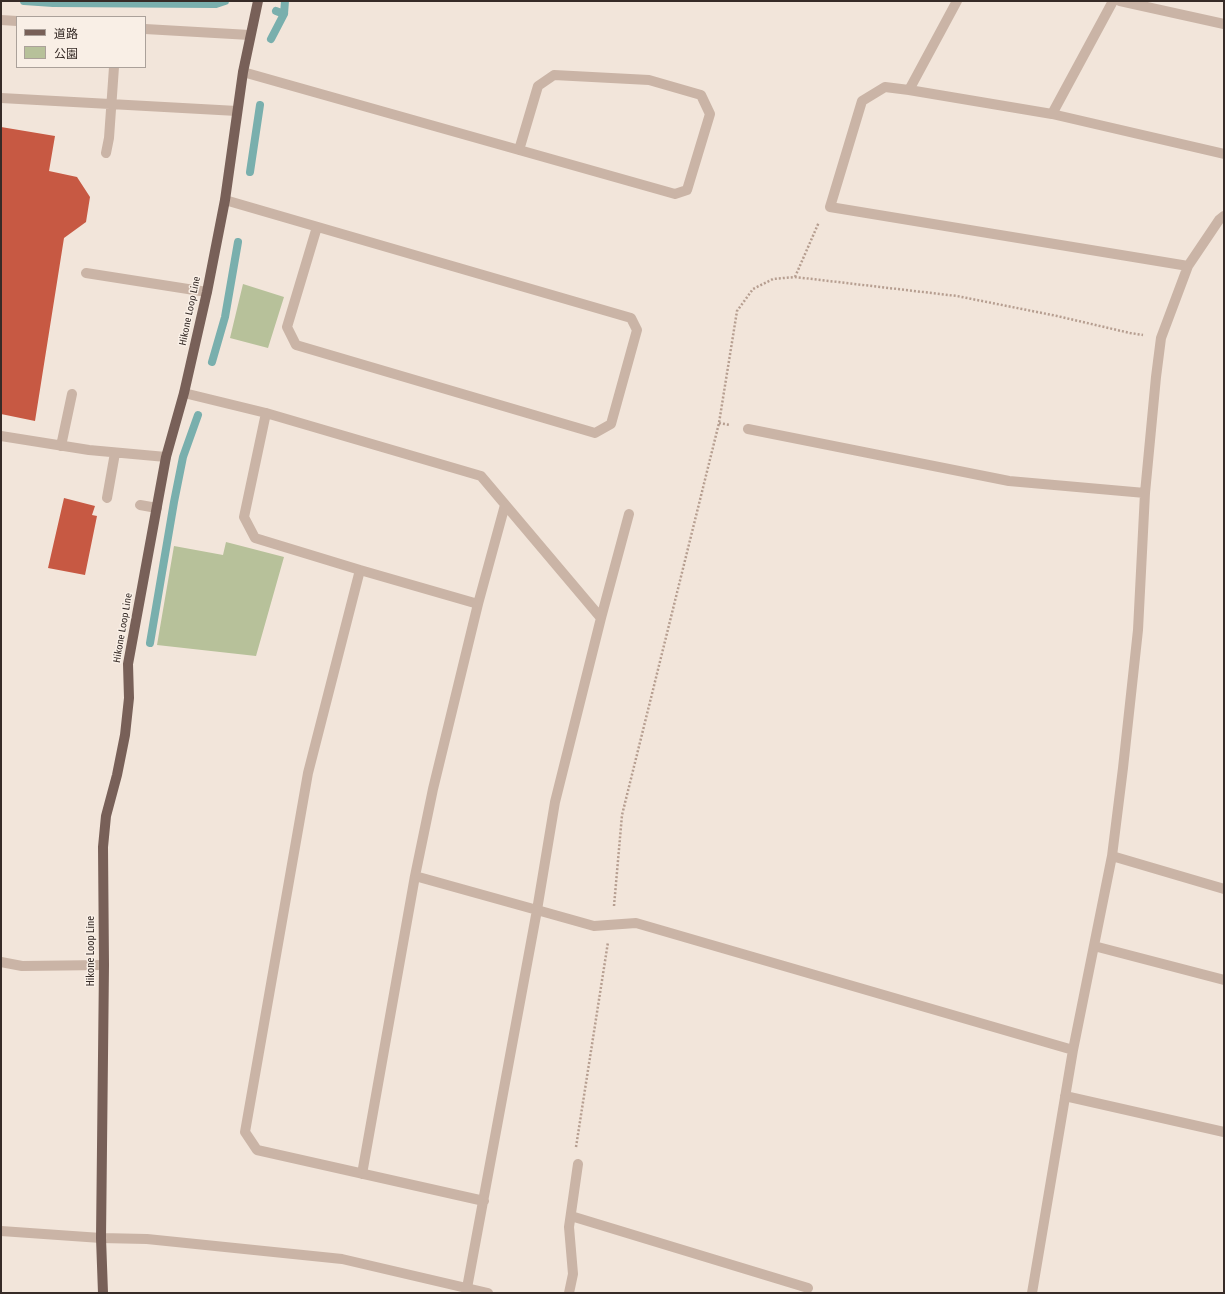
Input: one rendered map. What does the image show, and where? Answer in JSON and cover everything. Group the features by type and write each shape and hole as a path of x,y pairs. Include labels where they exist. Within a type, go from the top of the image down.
{"main road":[{"name":"Hikone Loop Line","path":"103,1293 101,1238 104,964 103,847 106,816 117,775 125,735 129,698 128,664 166,458 184,393 207,292 225,200 243,72 257,5"}],"street":[{"path":"909,90 956,1"},
{"path":"1052,114 1113,1"},
{"path":"1120,1 1224,24"},
{"path":"1,20 16,21"},
{"path":"146,29 250,35"},
{"path":"106,153 109,138 114,68"},
{"path":"243,72 519,150 675,194 687,190 710,114 701,94 649,80 554,75 538,86 519,150"},
{"path":"1188,266 830,207 862,102 885,87 1052,114 1224,154"},
{"path":"1,98 237,111"},
{"path":"225,200 631,318 637,330 611,424 595,433 296,346 287,327 317,227"},
{"path":"1032,1293 1090,952 1112,856 1138,630 1145,493 1161,338 1188,266 1219,220 1224,216"},
{"path":"86,273 207,292"},
{"path":"184,393 266,413 481,476 601,618"},
{"path":"62,446 72,394"},
{"path":"266,413 244,517 255,538 478,604"},
{"path":"748,429 1009,481 1145,493"},
{"path":"1,436 114,453 166,458"},
{"path":"107,498 114,453"},
{"path":"140,505 157,508"},
{"path":"362,1174 433,788 478,604 505,505"},
{"path":"467,1288 537,910 555,802 601,618 629,514"},
{"path":"360,570 308,773 245,1132 257,1150 484,1201"},
{"path":"1112,856 1224,889"},
{"path":"416,876 594,926 636,923 1073,1050"},
{"path":"1090,952 1224,980"},
{"path":"1,962 22,966 104,964"},
{"path":"1065,1096 1224,1132"},
{"path":"569,1293 573,1274 569,1227 578,1164"},
{"path":"571,1216 808,1288"},
{"path":"1,1231 101,1238 147,1239 342,1259 488,1293"}],"path":[{"path":"795,277 819,221 830,207"},
{"path":"578,1164 575,1154 607,945 612,925 622,815 719,423 737,311 753,289 773,279 795,277 957,296 1057,316 1130,333 1161,338"}],"green space":[{"path":"243,284 284,297 268,348 230,338"},
{"path":"226,542 284,557 256,656 157,645 174,546 223,555"}],"building":[{"path":"1,127 55,136 49,171 77,177 90,197 86,222 64,238 35,421 1,414"},
{"path":"64,498 95,506 92,515 97,516 85,575 48,568"}],"waterway":[{"path":"24,1 53,3 216,4 225,1"},
{"path":"276,11 284,14 285,1"},
{"path":"271,39 284,14"},
{"path":"250,172 260,105"},
{"path":"212,362 225,317 238,242"},
{"path":"150,643 183,457 198,415"}]}
